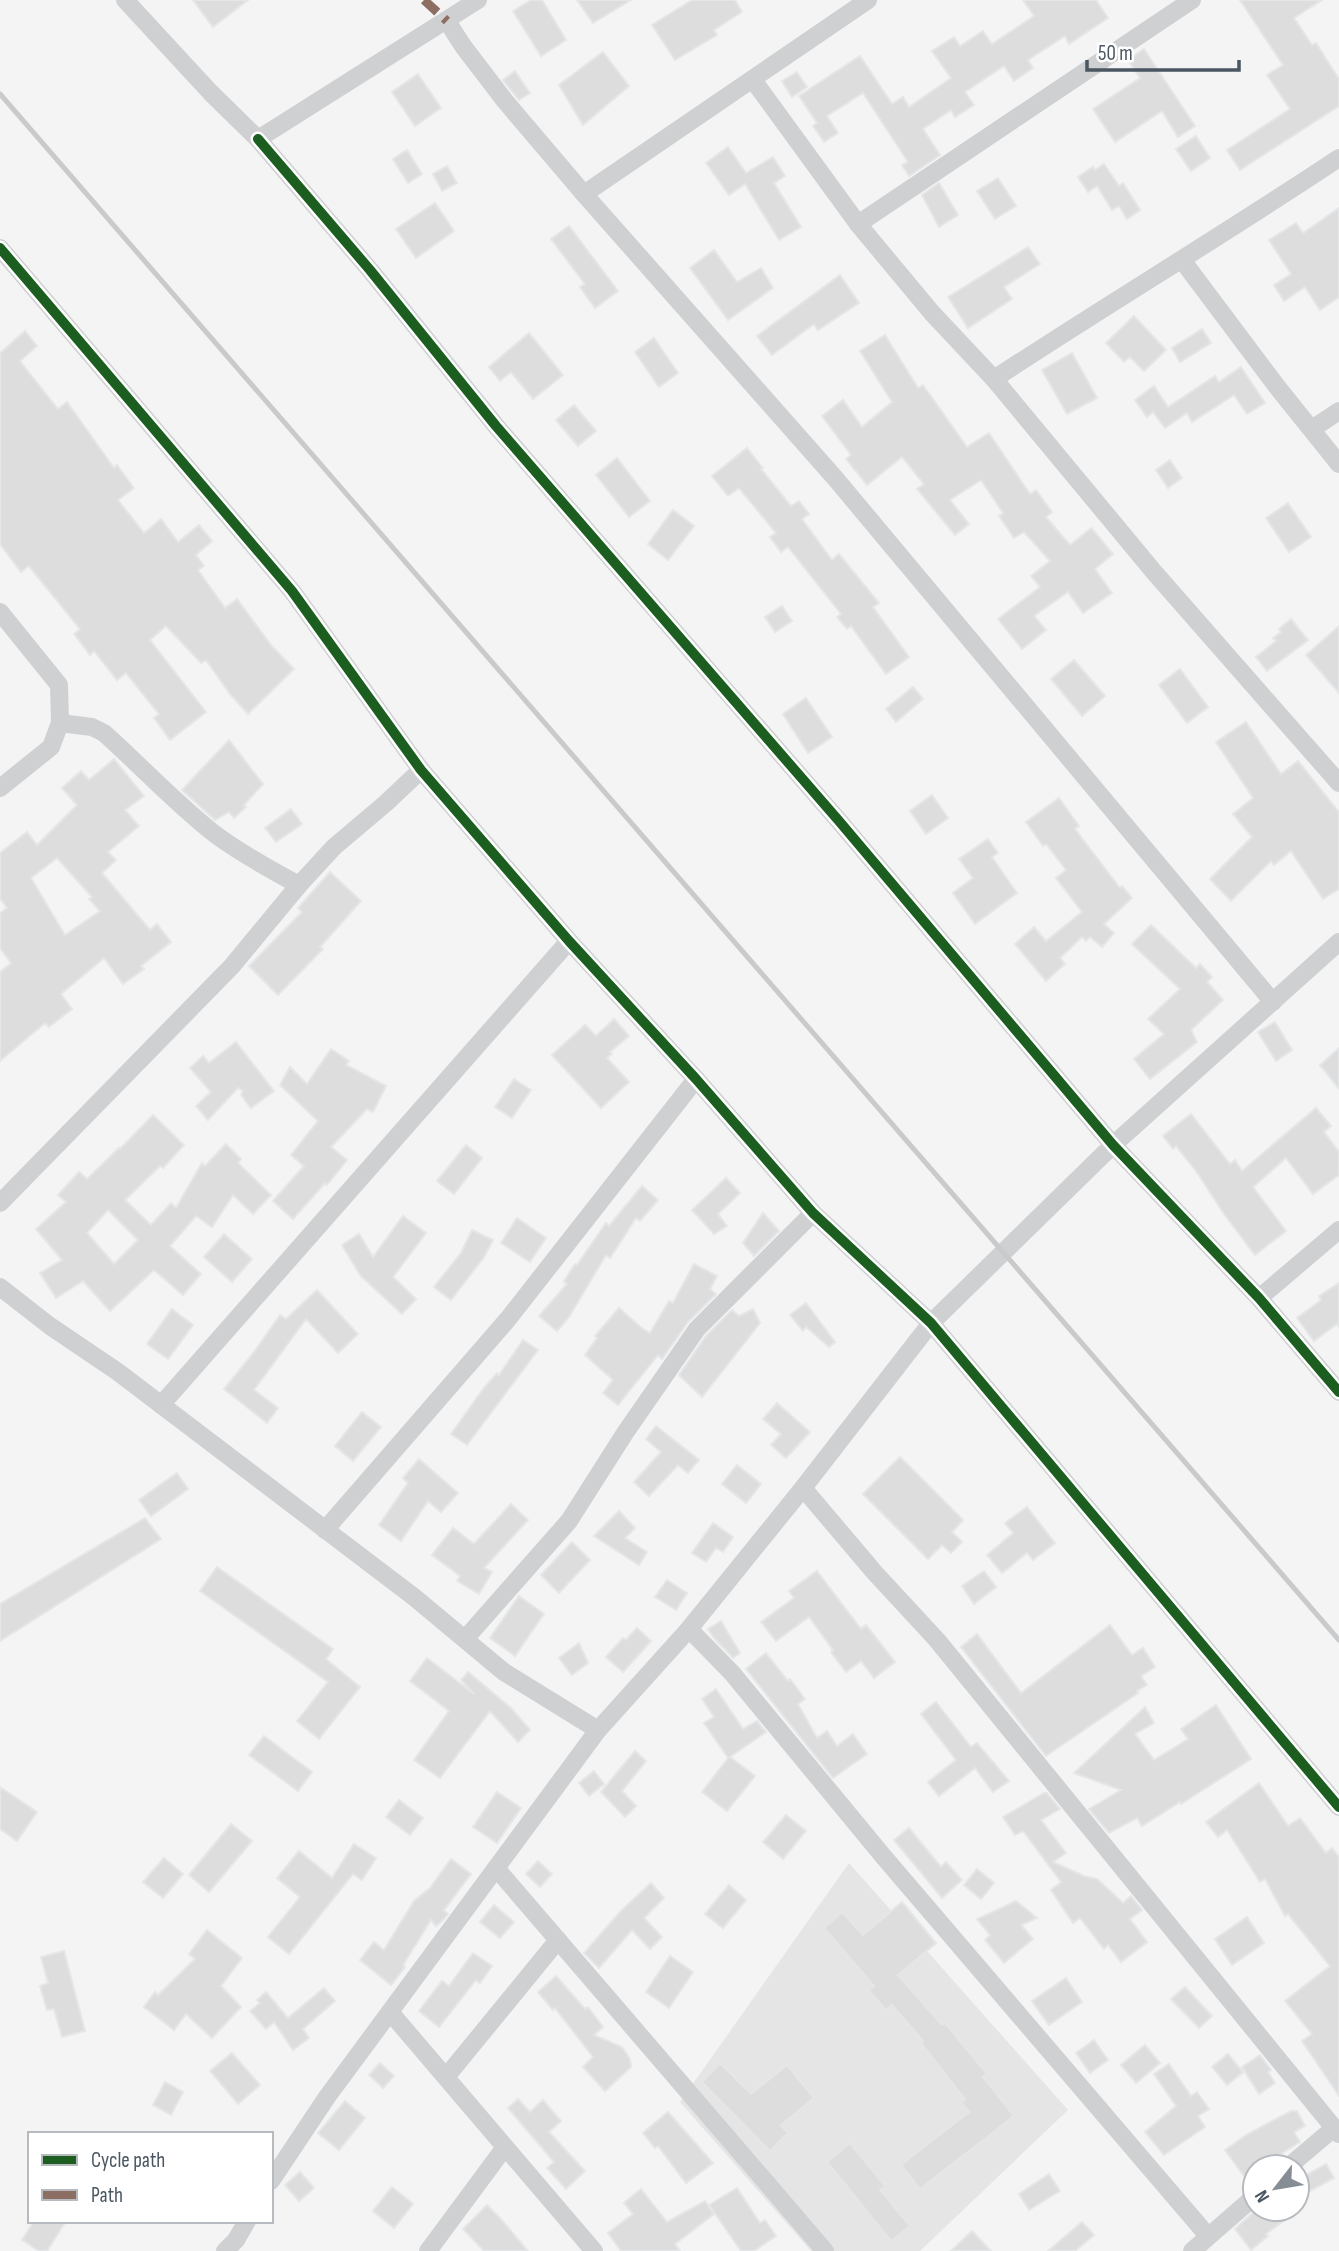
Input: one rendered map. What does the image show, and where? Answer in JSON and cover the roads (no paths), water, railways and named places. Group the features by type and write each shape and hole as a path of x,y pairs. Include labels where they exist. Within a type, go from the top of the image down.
{"street":[{"path":"125,0 211,93 258,139 370,270 496,426 839,821 1113,1145 1259,1298 1339,1392"},
{"path":"258,139 478,0"},
{"path":"584,194 868,0"},
{"path":"858,224 1192,0"},
{"path":"447,21 505,101 835,478 1273,1002"},
{"path":"753,80 858,224 932,313 994,379 1154,572 1339,783"},
{"path":"994,379 1339,158"},
{"path":"0,247 292,592 421,770 569,941 696,1079 813,1213 931,1323 1339,1807"},
{"path":"1182,260 1339,464"},
{"path":"1312,429 1339,411"},
{"path":"0,612 59,685 60,723 51,747 0,788"},
{"path":"60,723 92,727 104,733 192,816 262,865 299,885"},
{"path":"0,1203 232,966 334,847 421,770"},
{"path":"161,1405 569,941"},
{"path":"273,2178 327,2097 598,1730 689,1629 931,1323 1113,1145 1339,942"},
{"path":"325,1530 508,1319 696,1079"},
{"path":"465,1639 569,1521 625,1433 697,1329 813,1213"},
{"path":"1259,1298 1339,1230"},
{"path":"0,1287 50,1326 118,1372 325,1530 504,1672 598,1730"},
{"path":"803,1488 954,1661 1336,2131 1307,2153"},
{"path":"689,1629 732,1673 874,1845 1208,2236"},
{"path":"496,1868 825,2251"},
{"path":"446,2077 558,1940"},
{"path":"390,2012 594,2251"},
{"path":"428,2251 505,2147"},
{"path":"1192,2251 1241,2208"},
{"path":"235,2247 246,2223"}],"railway":[{"path":"0,94 1339,1640"}]}
